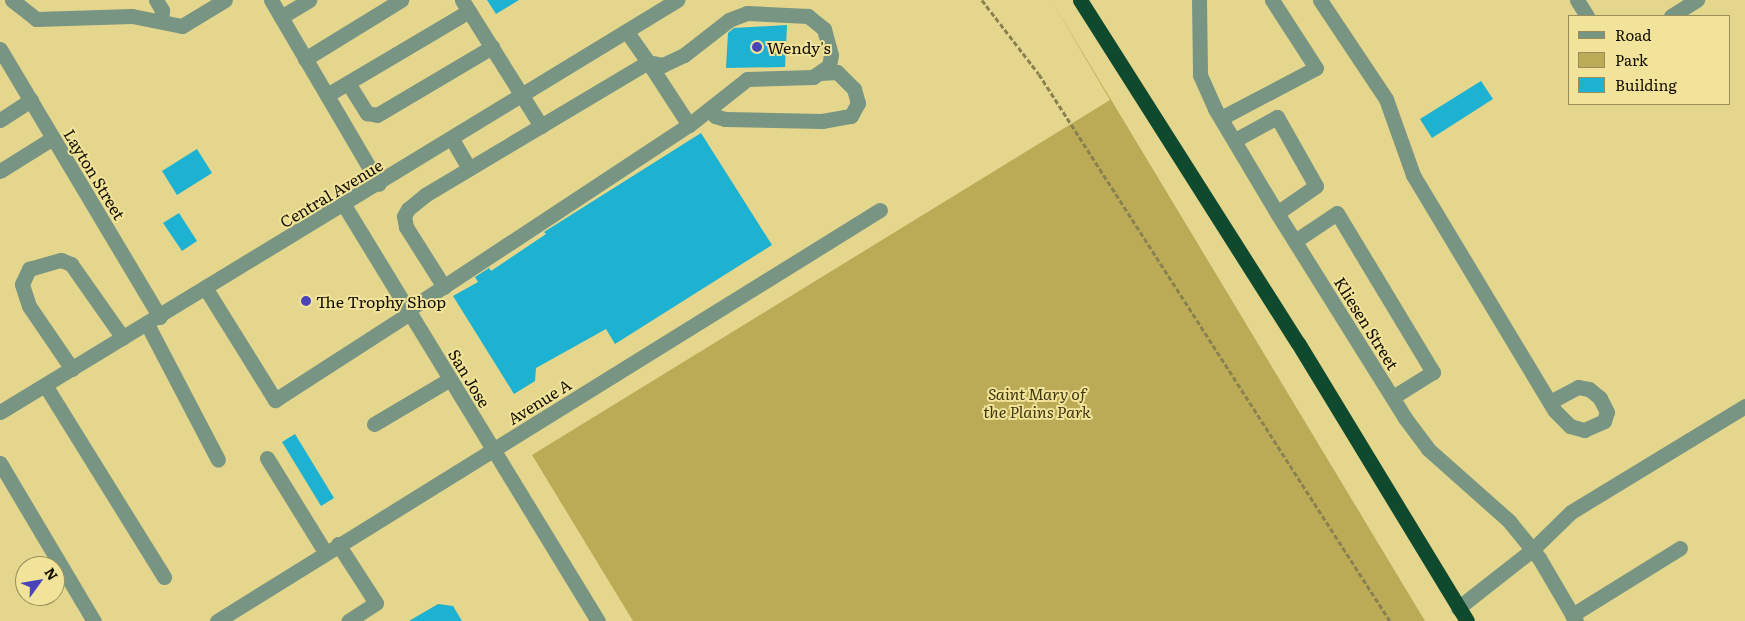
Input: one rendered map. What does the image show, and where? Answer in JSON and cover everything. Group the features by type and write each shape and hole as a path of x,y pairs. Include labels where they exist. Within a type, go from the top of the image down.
{"highway":[{"path":"1080,0 1298,343 1467,621"}],"street":[{"path":"12,0 36,19 132,16 182,26 225,0"},
{"path":"156,0 162,10 161,21"},
{"path":"270,0 379,184"},
{"path":"280,17 309,0"},
{"path":"305,59 401,0"},
{"name":"Central Avenue","path":"0,412 206,289 627,32 661,5 677,0"},
{"path":"1221,118 1316,68 1272,0"},
{"path":"1320,0 1386,99 1414,175 1550,402"},
{"path":"1577,0 1587,15"},
{"path":"1673,15 1697,0"},
{"name":"Kliesen Street","path":"1199,3 1200,75 1221,118 1277,213 1428,450 1509,521 1532,550 1574,618"},
{"path":"327,95 466,6 541,126"},
{"path":"206,289 275,400 689,125 747,79 813,77 820,73 829,66 830,43 824,29 808,16 747,13 729,20 684,56 663,65 648,62 425,195 404,216 406,227 444,287"},
{"path":"627,32 689,125"},
{"path":"348,83 367,113 377,115 492,47"},
{"name":"Layton Street","path":"0,49 53,138 154,320 218,460"},
{"path":"711,108 715,116 725,120 822,121 852,116 858,103 854,89 837,72 820,73"},
{"path":"0,120 31,100"},
{"path":"1235,140 1277,117 1316,186 1277,213"},
{"path":"0,171 53,138"},
{"path":"452,139 469,168"},
{"name":"San Jose","path":"344,205 598,621"},
{"name":"Avenue A","path":"217,621 235,616 332,548 493,451 880,210"},
{"path":"1295,241 1337,214 1433,372 1393,397"},
{"path":"72,369 29,306 22,284 29,269 61,260 71,264 123,338"},
{"path":"374,424 450,379"},
{"path":"44,385 164,576"},
{"path":"1458,608 1532,550 1571,512 1745,406"},
{"path":"267,458 332,548 376,603 348,621"},
{"path":"0,463 94,621"},
{"path":"1574,618 1680,548"}],"path":[{"path":"982,0 1039,74 1390,621"}],"green space":[{"name":"Saint Mary of the Plains Park","path":"1051,0 1425,621 633,621 532,455 1110,100"}],"building":[{"path":"487,0 519,0 496,14"},
{"name":"Wendy's","path":"787,25 785,67 726,68 728,33 734,28"},
{"path":"1481,81 1493,99 1432,138 1420,119"},
{"path":"701,133 772,245 615,344 606,329 536,368 535,381 514,394 453,296 478,282 475,277 489,268 491,271 546,234 544,232"},
{"path":"197,149 212,173 177,195 162,171"},
{"path":"179,213 197,241 182,251 163,223"},
{"path":"295,434 334,498 321,506 282,442"},
{"path":"438,604 453,606 462,621 409,621"}],"place":[{"name":"Wendy's","path":"757,47"},
{"name":"The Trophy Shop","path":"306,301"}]}
